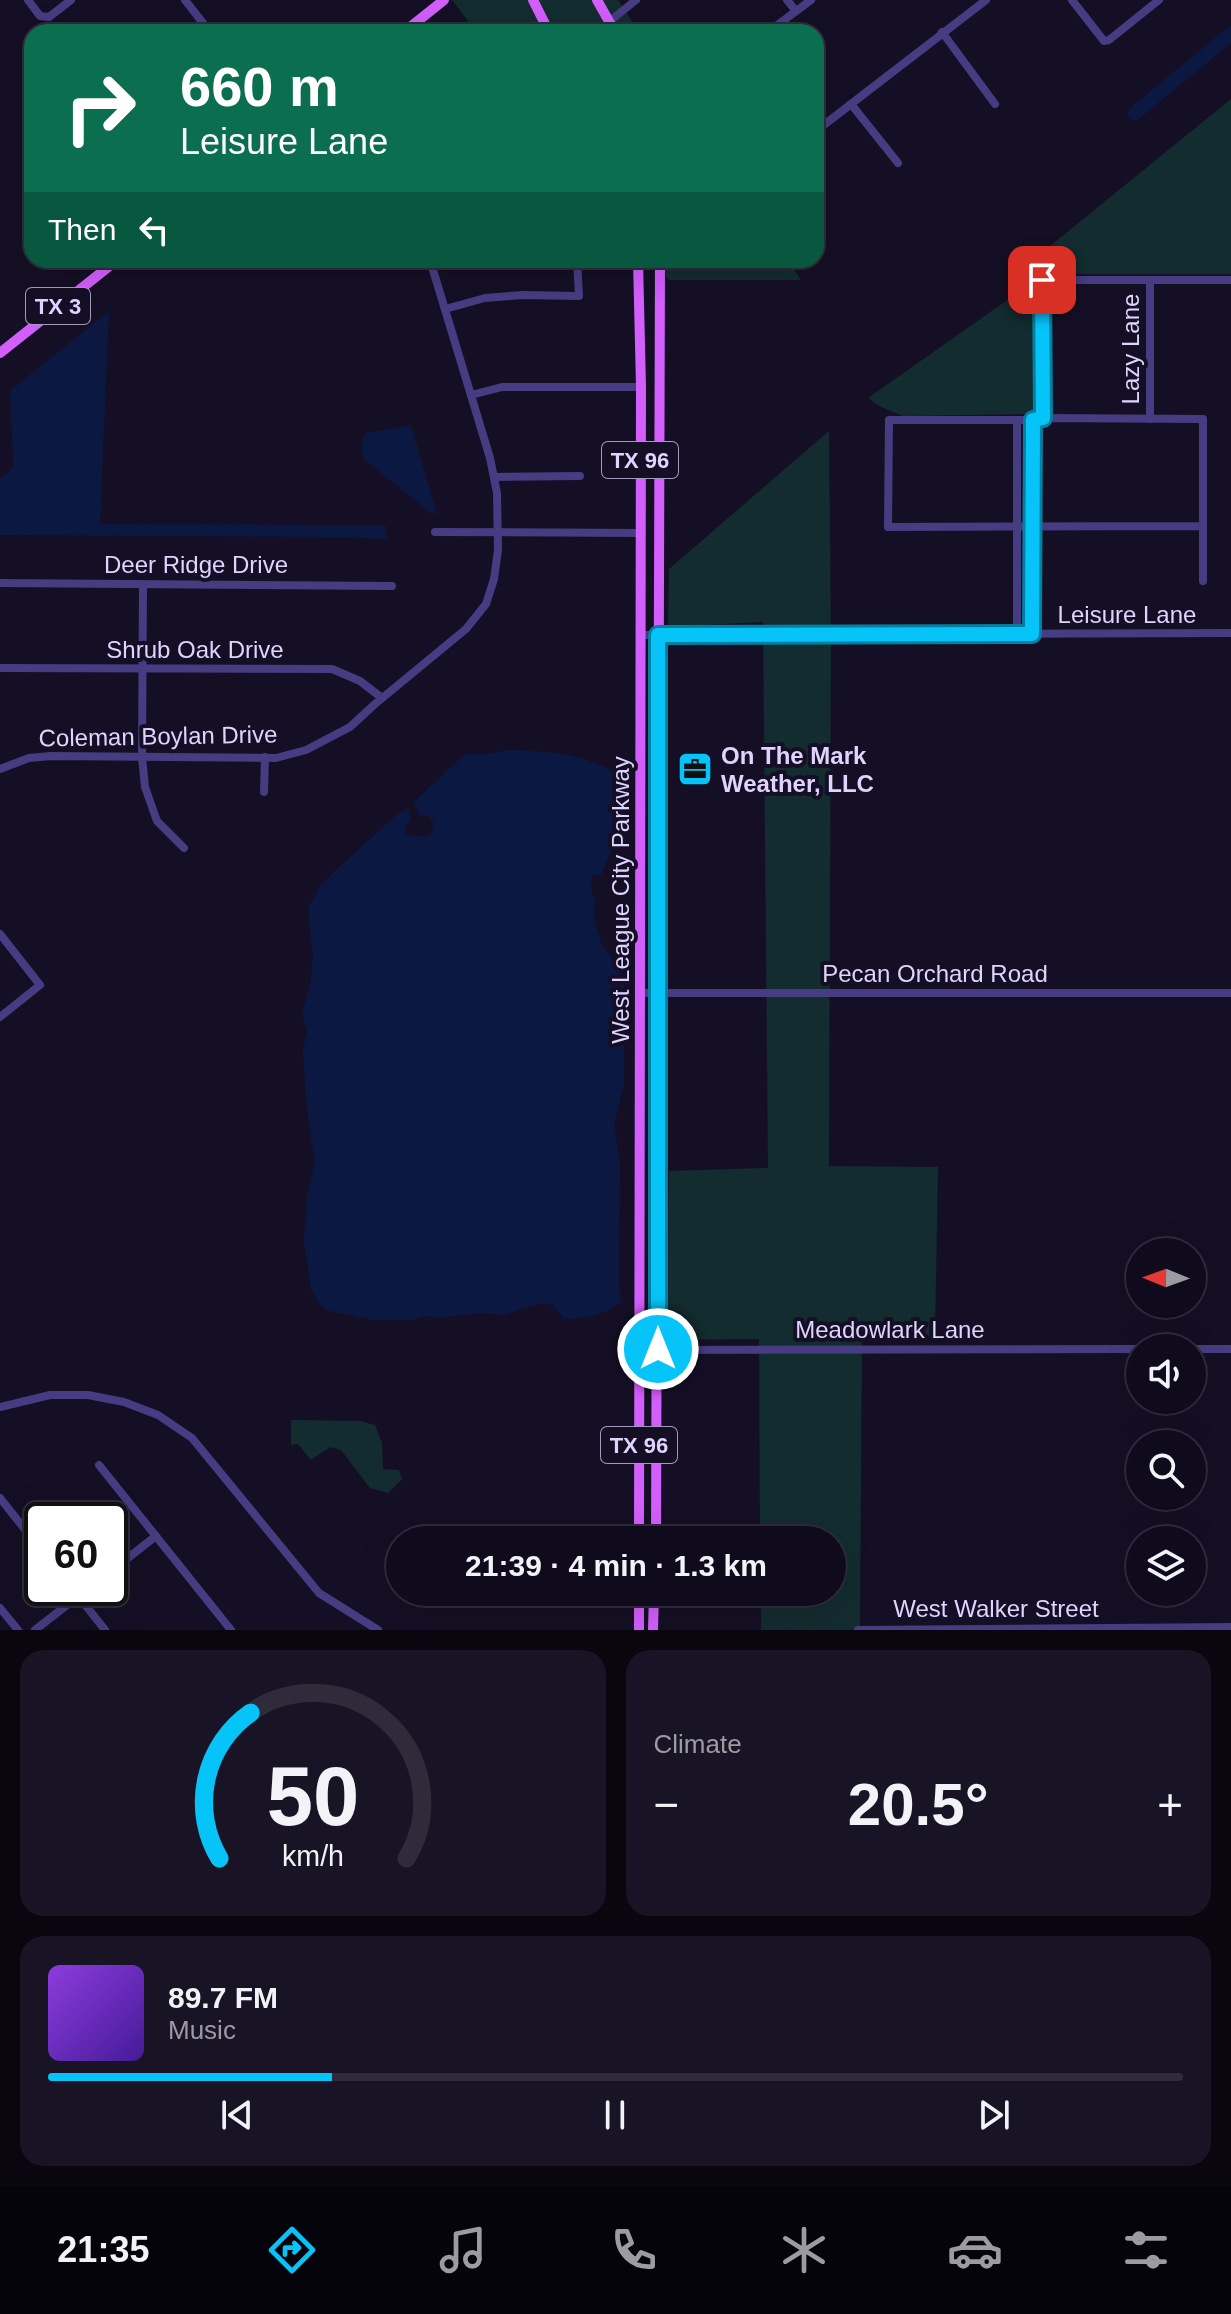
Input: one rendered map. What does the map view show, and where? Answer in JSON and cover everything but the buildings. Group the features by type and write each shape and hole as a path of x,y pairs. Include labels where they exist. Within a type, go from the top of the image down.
{"main road":[{"path":"414,24 444,0"},
{"path":"533,0 545,24"},
{"path":"597,0 610,24"},
{"name":"TX 3","path":"0,353 107,268"},
{"name":"West League City Parkway","path":"638,268 641,387 639,1526"},
{"name":"West League City Parkway","path":"656,1526 660,268"},
{"path":"641,387 660,387"},
{"path":"639,1606 639,1630"},
{"path":"653,1630 654,1606"}],"street":[{"path":"28,0 40,16 49,17 71,0"},
{"path":"185,0 204,24"},
{"path":"615,24 636,0"},
{"path":"787,0 796,11"},
{"path":"779,24 811,0"},
{"path":"824,125 986,0"},
{"path":"1072,0 1104,41 1159,0"},
{"path":"942,32 995,104"},
{"path":"851,104 898,163"},
{"name":"Coleman Boylan Drive","path":"1,765 51,756 276,758 306,750 350,727 466,629 486,604 494,579 499,532 497,493 432,268"},
{"path":"445,309 485,298 579,296 577,268"},
{"path":"1029,280 1231,280"},
{"path":"1042,280 1043,418"},
{"name":"Lazy Lane","path":"1150,280 1150,419"},
{"path":"471,395 502,387 641,387"},
{"path":"1203,526 888,527 889,420 1203,419 1203,526 1203,581"},
{"path":"1017,420 1017,634"},
{"path":"1032,634 1033,420"},
{"path":"494,477 580,476"},
{"path":"435,532 640,533"},
{"name":"Deer Ridge Drive","path":"0,583 392,586"},
{"path":"143,584 142,757 145,787 157,821 184,848"},
{"name":"Leisure Lane","path":"640,635 1231,633"},
{"name":"Shrub Oak Drive","path":"0,668 332,669 360,681 382,698"},
{"path":"264,792 265,757"},
{"path":"0,934 40,985 0,1017"},
{"name":"Pecan Orchard Road","path":"640,993 1231,993"},
{"name":"Meadowlark Lane","path":"639,1350 1126,1349"},
{"path":"1206,1349 1231,1349"},
{"path":"0,1407 50,1395 88,1395 124,1402 158,1415 192,1438 319,1593 378,1630"},
{"path":"99,1465 231,1630"},
{"path":"0,1498 24,1528"},
{"path":"128,1558 156,1536"},
{"path":"35,1630 66,1606"},
{"path":"85,1606 105,1630"},
{"path":"0,1608 18,1630"},
{"name":"West Walker Street","path":"858,1630 1231,1627"}],"green space":[{"path":"452,0 618,0 634,24 470,24"},
{"path":"1231,99 1231,274 1030,274 1023,268"},
{"path":"659,268 793,268 801,280 669,280"},
{"path":"1030,284 1035,284 1037,409 1034,414 903,416 868,398"},
{"path":"829,431 829,1166 938,1167 935,1336 862,1338 860,1630 761,1630 761,1606 846,1606 846,1526 760,1526 759,1339 667,1340 669,1171 768,1168 763,622 668,627 669,569"},
{"path":"291,1420 360,1421 375,1425 382,1443 383,1469 399,1470 402,1479 388,1493 370,1488 341,1450 330,1447 311,1460 298,1444 291,1445"}],"water":[{"path":"109,311 100,524 385,525 387,540 355,537 0,535 0,477 12,469 13,461 10,391"},
{"path":"411,425 435,507 432,514 364,459 362,451 363,436 367,433"},
{"path":"508,750 578,757 617,775 616,837 602,874 592,876 591,891 601,943 624,979 624,1084 614,1125 620,1164 621,1302 601,1313 572,1319 564,1319 553,1305 542,1303 504,1315 425,1316 414,1320 373,1320 326,1310 311,1289 304,1241 307,1196 315,1163 303,1049 307,1032 302,1012 310,985 313,958 308,908 322,883 395,816 408,808 411,820 405,827 405,833 418,836 432,834 434,824 428,815 419,816 414,802 465,754"}],"waterway":[{"path":"1135,113 1231,34"}],"place":[{"name":"On The Mark Weather, LLC","path":"695,769"}],"route":[{"path":"658,1349 658,635 1032,634 1033,420 1043,418 1042,280"}]}
